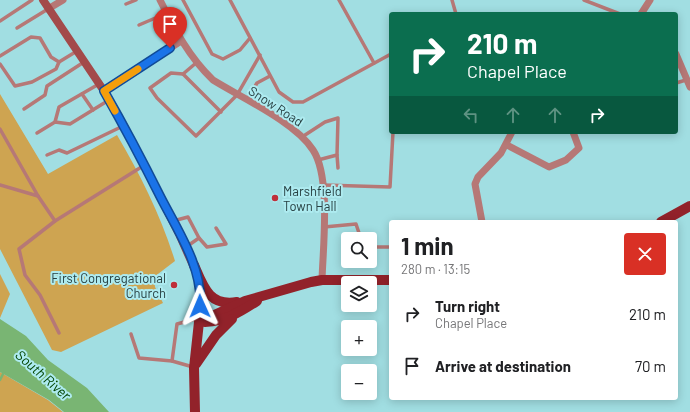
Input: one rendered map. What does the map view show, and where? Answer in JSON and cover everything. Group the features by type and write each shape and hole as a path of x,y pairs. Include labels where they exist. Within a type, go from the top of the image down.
{"main road":[{"path":"43,0 102,87 124,126 186,247 201,283 212,297 224,303 245,301"},
{"path":"665,220 690,206"},
{"path":"194,265 201,292 194,368 195,412"},
{"path":"199,320 245,301 292,286 322,280 389,280"},
{"path":"194,368 216,335 235,316 265,295"},
{"path":"199,320 222,320 235,316"}],"street":[{"path":"48,9 63,0"},
{"name":"Snow Road","path":"160,0 181,41 196,63 213,80 279,120 302,137 314,150 318,160 323,185 322,280"},
{"path":"642,12 650,0"},
{"path":"102,87 181,41"},
{"path":"678,57 690,87"},
{"path":"482,220 475,184 478,177 507,145 511,134"},
{"path":"507,145 549,167 566,160 578,148 574,134"}],"lane":[{"path":"0,21 32,0"},
{"path":"126,4 136,0"},
{"path":"184,0 212,54 223,59 240,50 250,38"},
{"path":"230,0 270,76 282,95 293,102 298,103 389,55"},
{"path":"339,0 374,63"},
{"path":"452,0 455,12"},
{"path":"584,0 615,12"},
{"path":"17,28 48,9"},
{"path":"139,25 167,13"},
{"path":"0,56 31,37 40,38 52,57 59,62"},
{"path":"0,64 15,86 38,79 56,69 59,62 77,51"},
{"path":"222,112 183,74 171,73 150,88 157,98 196,136 222,112 237,95 260,55"},
{"path":"24,109 45,95 47,86 84,62"},
{"path":"183,74 196,63"},
{"path":"246,100 257,83 270,76"},
{"path":"678,82 686,80"},
{"path":"55,122 59,107 82,94 102,87"},
{"path":"82,94 93,110"},
{"path":"37,133 55,122 70,124 109,100"},
{"path":"302,137 324,122 338,118 338,168"},
{"path":"47,155 59,150 67,153 124,126"},
{"path":"0,128 38,196 56,221"},
{"path":"323,185 390,187 394,134"},
{"path":"318,160 337,155"},
{"path":"59,333 40,295 25,275 19,249 56,221 144,165"},
{"path":"0,185 38,196"},
{"path":"173,221 188,217 199,238 207,247 226,244 216,228"},
{"path":"323,227 356,224 359,232"},
{"path":"186,247 199,238"},
{"path":"377,247 389,247"},
{"path":"172,361 177,324 199,320"},
{"path":"131,334 139,358 172,361 194,368"}],"shaded area":[{"path":"0,94 48,174 117,135 150,196 175,261 154,277 155,287 163,303 61,352 52,350 0,249"},
{"path":"0,274 10,294 0,318"},
{"path":"0,372 48,400 63,412 0,412"}],"water":[{"name":"South River","path":"0,319 26,336 48,360 87,388 109,412 64,412 49,400 0,372"}],"waterway":[{"path":"0,380 4,372"}],"slow traffic":[{"path":"115,111 104,91 138,69"}],"place":[{"name":"Marshfield Town Hall","path":"275,198"},
{"name":"First Congregational Church","path":"174,285"}],"route":[{"path":"170,48 104,91 124,126 189,253 194,265 201,292 200,306"}]}
